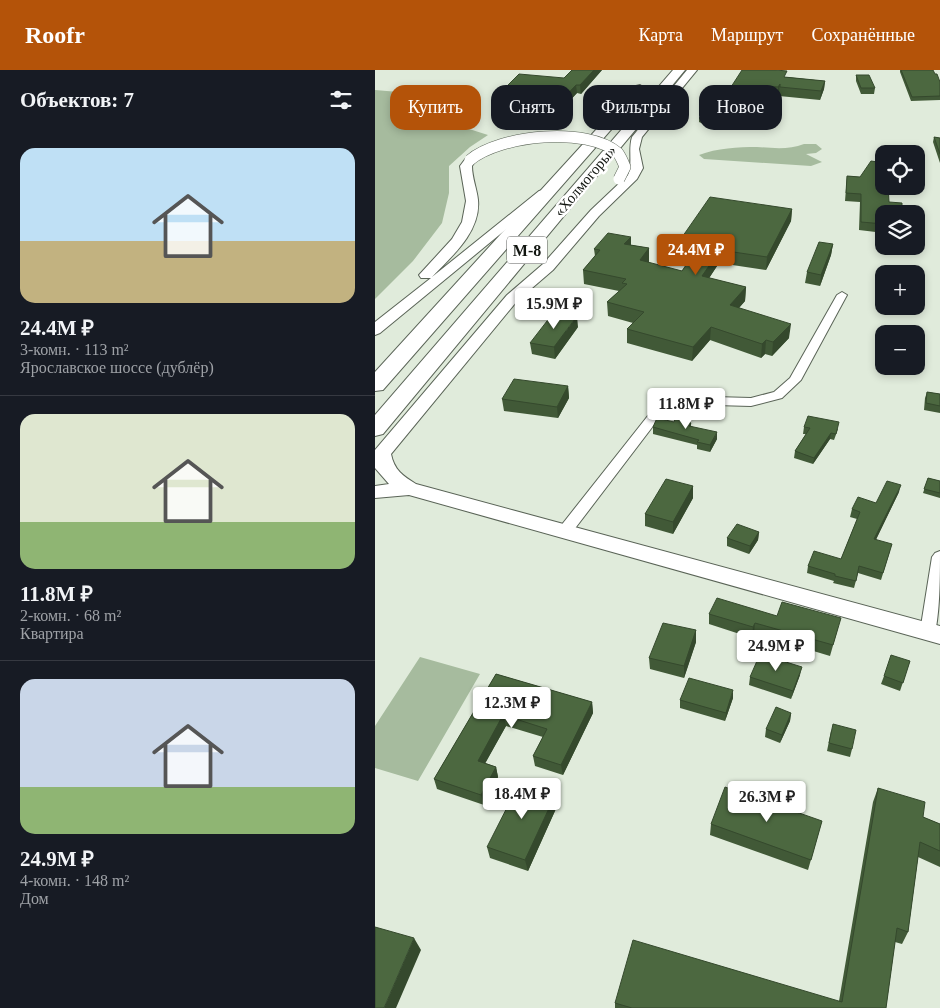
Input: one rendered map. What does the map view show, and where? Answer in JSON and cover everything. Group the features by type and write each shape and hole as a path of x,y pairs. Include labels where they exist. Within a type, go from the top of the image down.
{"highway":[{"name":"«Холмогоры»","path":"375,429 679,70"},
{"name":"«Холмогоры»","path":"375,385 647,82"}],"street":[{"path":"512,298 548,267 595,213 633,177 637,168 633,149 637,137 692,70"},
{"path":"375,330 457,241 467,227 472,216 472,202 466,172 466,166 470,160 487,149 512,141 541,137 579,139 603,145 619,155 625,167 619,179 566,231 379,458 392,479 409,489 565,530 934,634 940,556"},
{"path":"375,330 558,181"},
{"path":"565,530 662,406 677,400 751,402 778,395 795,380 842,295"},
{"path":"375,492 409,489"}],"green space":[{"path":"375,90 390,91 390,130 472,130 488,135 470,147 449,166 449,193 442,223 413,261 375,299"},
{"path":"804,144 816,144 822,149 816,153 806,154 822,162 811,166 704,159 699,155 728,148 787,148"},
{"path":"420,657 480,674 418,781 375,768 375,726"}],"building":[{"path":"572,70 594,70 580,85 576,85 573,88 573,85 508,85 519,74 564,78"},
{"path":"742,70 787,71 784,77 825,81 821,91 782,87 780,84 732,85"},
{"path":"901,70 933,70 940,82 940,96 912,97"},
{"path":"856,75 869,75 875,88 861,88"},
{"path":"934,137 940,138 940,154"},
{"path":"871,161 875,162 875,195 889,195 889,202 902,203 902,205 875,205 875,223 861,222 861,194 846,193 847,176 860,177"},
{"path":"710,197 792,209 767,257 720,250 702,276 746,287 730,305 791,324 773,342 766,340 762,344 711,327 693,347 627,329 644,312 607,302 627,284 622,283 626,279 583,270 600,250 594,249 608,233 631,237 624,244 649,248 640,260 682,271 699,246 678,243"},
{"path":"819,242 833,244 821,275 807,272"},
{"path":"554,312 577,316 554,347 530,343"},
{"path":"514,379 568,386 557,407 502,399"},
{"path":"927,392 940,394 940,406 926,403"},
{"path":"808,416 839,422 836,434 831,433 814,458 795,451 810,428 804,427"},
{"path":"657,418 674,422 675,419 691,423 689,426 717,432 710,445 697,442 699,440 653,427"},
{"path":"928,478 940,481 940,493 924,489"},
{"path":"666,479 693,486 673,522 645,514"},
{"path":"887,481 901,485 874,539 892,544 883,573 859,566 856,581 808,566 814,551 841,559 860,512 852,509 858,497 876,503"},
{"path":"737,524 759,532 750,546 727,538"},
{"path":"717,598 777,616 782,602 841,618 833,645 755,623 753,627 709,614"},
{"path":"663,623 696,630 684,666 649,658"},
{"path":"760,654 802,667 793,691 750,677"},
{"path":"891,655 910,661 903,683 884,676"},
{"path":"496,674 592,702 561,765 533,756 547,729 503,715 478,761 496,767 481,795 434,779"},
{"path":"689,678 733,690 726,713 680,700"},
{"path":"776,707 791,713 782,735 766,729"},
{"path":"833,724 856,730 852,749 829,743"},
{"path":"521,780 557,791 525,860 487,847"},
{"path":"725,787 822,821 811,860 711,824"},
{"path":"878,788 925,802 923,817 940,824 940,851 920,842 908,932 897,928 886,1008 632,1008 615,1003 633,940 842,1002"},
{"path":"375,927 414,938 384,1008 375,1008"}]}
